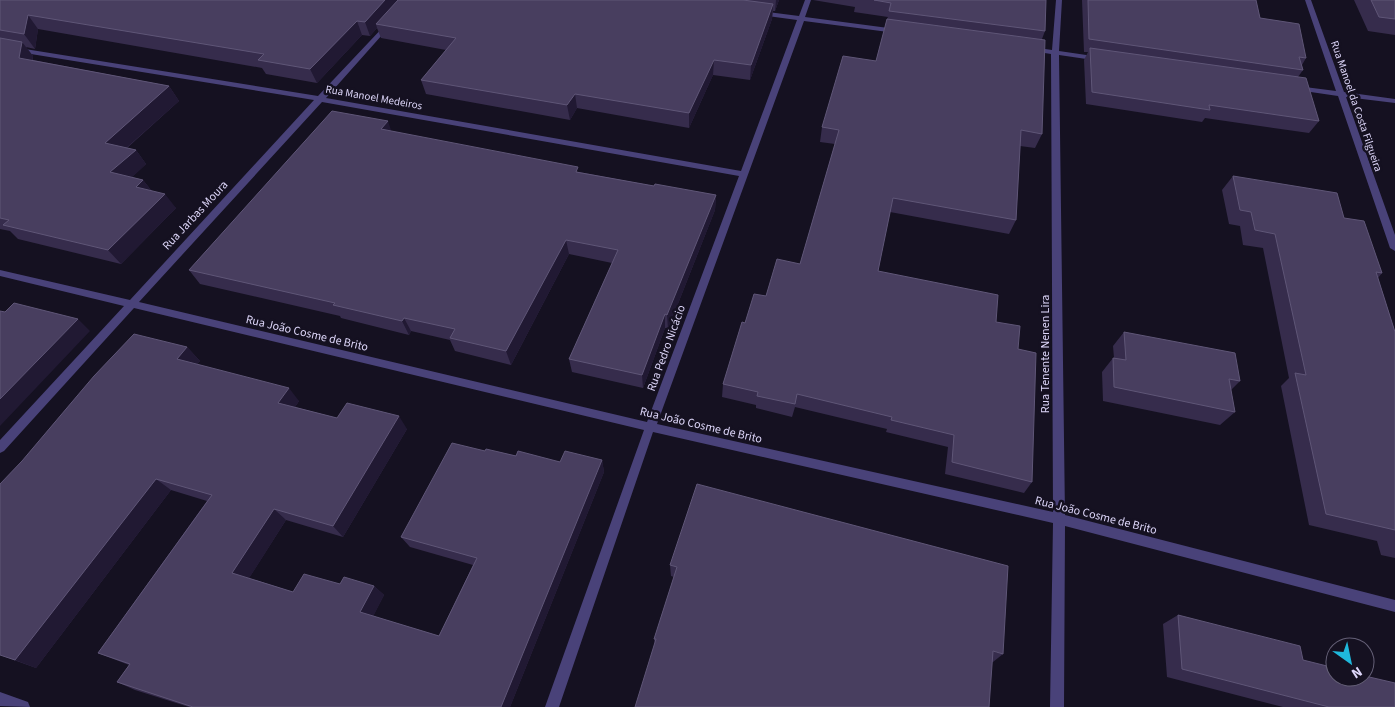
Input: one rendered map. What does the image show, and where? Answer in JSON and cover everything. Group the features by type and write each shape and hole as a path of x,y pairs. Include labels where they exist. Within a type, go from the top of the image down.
{"street":[{"name":"Rua Pedro Nicácio","path":"552,707 650,427 808,0"},
{"name":"Rua Tenente Nenen Lira","path":"1057,707 1059,519 1055,52 1059,0"},
{"name":"Rua Manoel da Costa Filgueira","path":"1308,0 1395,248"},
{"path":"751,12 908,33"},
{"name":"Rua Jarbas Moura","path":"0,448 397,14"},
{"name":"Rua Manoel Medeiros","path":"0,47 320,99 743,174"},
{"path":"1026,48 1105,60"},
{"path":"1292,87 1395,101"},
{"name":"Rua João Cosme de Brito","path":"0,273 650,427 1059,519 1395,606"},
{"path":"0,699 23,707"}],"building":[{"path":"0,0 385,0 365,22 357,21 310,69 258,60 264,54 28,15 24,34 0,30"},
{"path":"398,0 743,0 773,4 751,65 714,60 689,113 575,94 567,105 421,80 456,38 376,24"},
{"path":"874,0 1046,0 1045,31 889,11 891,3"},
{"path":"1088,0 1256,0 1260,18 1299,24 1306,58 1299,57 1303,70 1089,39"},
{"path":"1371,0 1395,0 1395,19 1379,17"},
{"path":"887,19 1045,40 1042,134 1021,130 1016,220 893,198 878,271 998,295 996,322 1020,326 1018,349 1036,353 1032,482 952,462 954,435 891,420 892,417 797,394 795,404 757,396 758,392 723,384 742,322 745,323 754,294 766,296 777,259 800,264 839,130 822,127 843,56 876,61"},
{"path":"0,38 22,42 19,58 169,86 105,143 136,150 110,172 143,180 136,187 165,194 108,250 3,225 9,220 0,218"},
{"path":"1090,48 1306,78 1319,121 1209,105 1210,110 1092,92"},
{"path":"332,111 388,121 381,129 578,167 576,172 716,195 667,315 665,314 642,375 569,359 618,250 566,240 506,351 450,338 455,329 404,318 402,321 333,305 335,303 189,270"},
{"path":"1233,176 1337,193 1344,218 1364,221 1382,273 1376,272 1395,332 1395,530 1326,514 1295,373 1306,375 1275,234 1255,230 1251,212 1240,210"},
{"path":"14,303 78,319 0,399 0,311 5,312"},
{"path":"1124,332 1235,353 1240,381 1229,379 1235,412 1114,387 1113,358 1126,360"},
{"path":"134,334 187,347 177,359 289,388 278,403 337,418 347,403 399,416 333,526 274,509 232,573 293,592 304,574 340,584 344,577 374,586 360,612 439,636 477,558 401,537 452,443 516,456 518,451 560,462 565,451 602,460 501,707 193,707 117,682 130,664 98,653 212,495 156,479 15,660 0,655 0,484 94,376"},
{"path":"697,484 1008,566 1003,654 993,651 989,707 635,707 677,567 670,565"},
{"path":"1178,615 1300,646 1303,660 1325,666 1325,687 1375,687 1375,678 1395,683 1395,707 1329,707 1182,669"}]}
